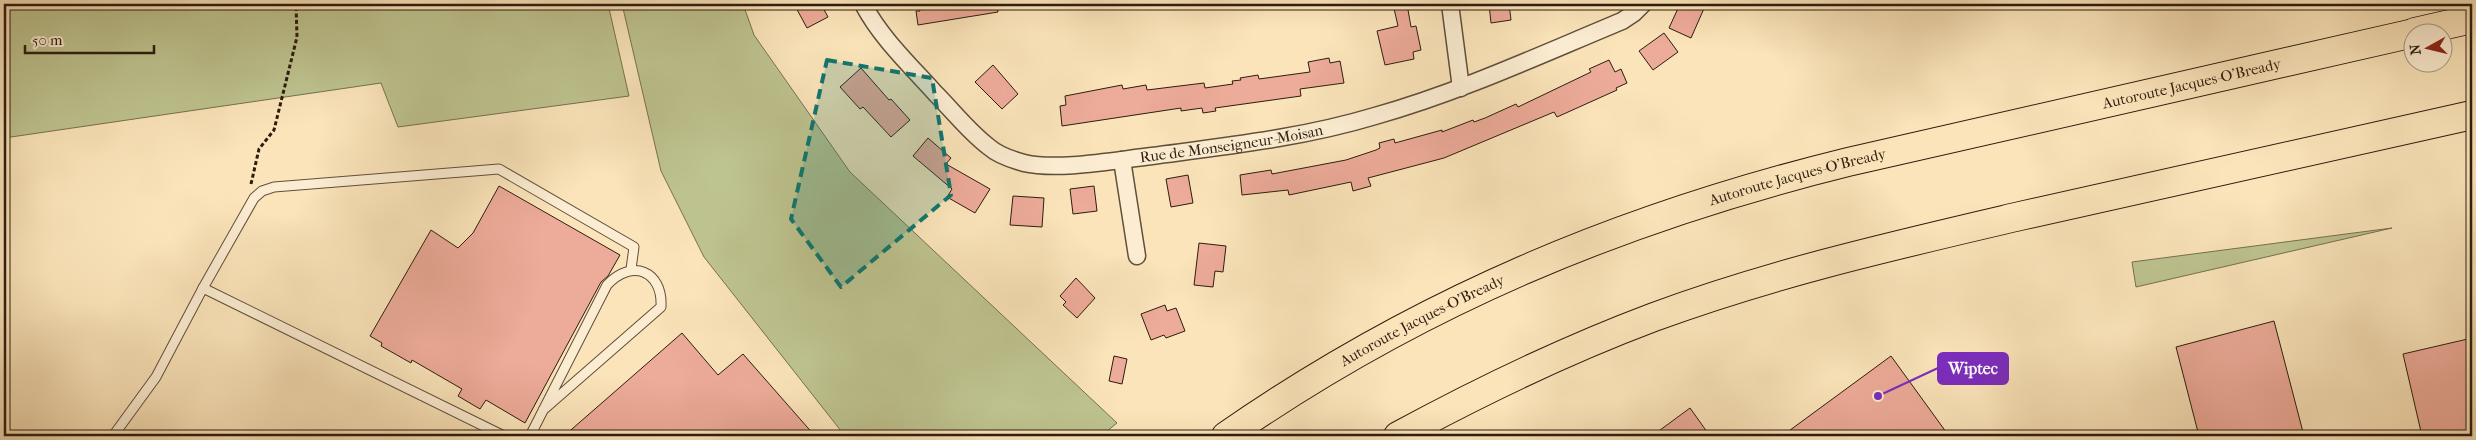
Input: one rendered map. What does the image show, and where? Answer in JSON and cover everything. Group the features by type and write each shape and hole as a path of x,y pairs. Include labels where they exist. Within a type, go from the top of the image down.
{"highway":[{"name":"Autoroute Jacques-O'Bready","path":"2454,23 2472,19"},
{"name":"Autoroute Jacques-O'Bready","path":"1226,436 1331,368 1440,308 1552,257 1668,212 1757,185 1848,162 2404,35"},
{"path":"1398,436 1498,383 1569,351 1656,316 1767,279 1928,237 2472,115"}],"street":[{"name":"Rue de Monseigneur-Moisan","path":"863,4 881,34 973,134 991,149 1023,163 1039,166 1122,160 1247,144 1324,129 1382,114 1461,88 1622,21 1643,4"},
{"path":"1450,4 1461,88"},
{"path":"1122,160 1137,256"}],"lane":[{"path":"113,436 156,377 203,288 254,198 262,191 274,187 498,169 634,247 631,269"},
{"path":"530,436 543,410 607,285 617,274 631,269 643,272 659,286 662,296 661,307 543,410"},
{"path":"203,288 504,436"}],"path":[{"path":"254,198 251,182 259,149 274,130 297,37 296,4"}],"highlighted area":[{"path":"827,60 932,78 951,195 841,287 791,219"}],"green space":[{"path":"4,4 608,4 629,96 398,127 381,83 4,138"},
{"path":"622,4 743,4 754,35 850,172 1117,423 1101,436 845,436 704,257 661,171"},
{"path":"2392,228 2136,287 2132,262"}],"building":[{"path":"794,4 821,4 828,17 807,28"},
{"path":"918,4 997,4 998,12 918,25 916,11 920,11"},
{"path":"1393,4 1407,4 1411,27 1416,26 1421,50 1413,52 1414,59 1385,65 1377,31 1398,26"},
{"path":"1489,4 1509,4 1511,20 1491,23"},
{"path":"1680,4 1706,4 1691,38 1669,28"},
{"path":"1664,33 1678,52 1653,70 1639,51"},
{"path":"1329,58 1330,63 1340,61 1344,83 1300,89 1301,96 1215,108 1216,111 1203,113 1202,108 1181,111 1181,108 1062,126 1060,106 1066,105 1065,96 1122,85 1123,89 1146,85 1147,90 1204,83 1205,88 1233,84 1232,81 1241,80 1240,78 1258,75 1259,79 1310,72 1308,62"},
{"path":"1609,60 1615,72 1621,69 1627,83 1616,88 1617,90 1557,117 1554,112 1444,158 1368,178 1371,186 1353,191 1351,182 1289,195 1288,190 1242,195 1240,175 1271,170 1272,174 1346,160 1380,148 1379,143 1394,139 1395,143 1442,130 1442,132 1473,120 1474,122 1485,118 1516,104 1518,107 1591,72 1589,69"},
{"path":"993,65 1018,94 1002,109 975,82"},
{"path":"861,68 889,100 891,99 910,120 891,137 863,107 860,109 840,87"},
{"path":"928,138 951,158 946,164 990,189 975,213 947,197 952,189 913,156"},
{"path":"1188,175 1193,203 1171,207 1166,179"},
{"path":"499,186 620,255 608,276 601,282 525,423 486,400 480,409 458,396 462,389 412,360 411,363 381,346 382,343 370,336 431,230 458,248 473,233"},
{"path":"1094,186 1097,211 1073,214 1070,189"},
{"path":"1013,196 1044,198 1042,227 1010,225"},
{"path":"1199,243 1226,246 1223,272 1215,271 1213,287 1194,285"},
{"path":"1076,278 1095,298 1077,318 1063,305 1066,302 1060,296"},
{"path":"1165,305 1167,311 1176,308 1185,331 1166,338 1164,335 1151,340 1141,314"},
{"path":"2274,321 2304,436 2199,436 2176,347"},
{"path":"682,333 718,375 743,354 815,436 564,436"},
{"path":"2472,338 2472,436 2422,436 2403,354"},
{"path":"1114,356 1127,359 1122,384 1109,381"},
{"path":"1891,356 1949,436 1782,436"},
{"path":"1690,408 1710,436 1652,436"}],"place":[{"name":"Wiptec","path":"1878,396"}]}
